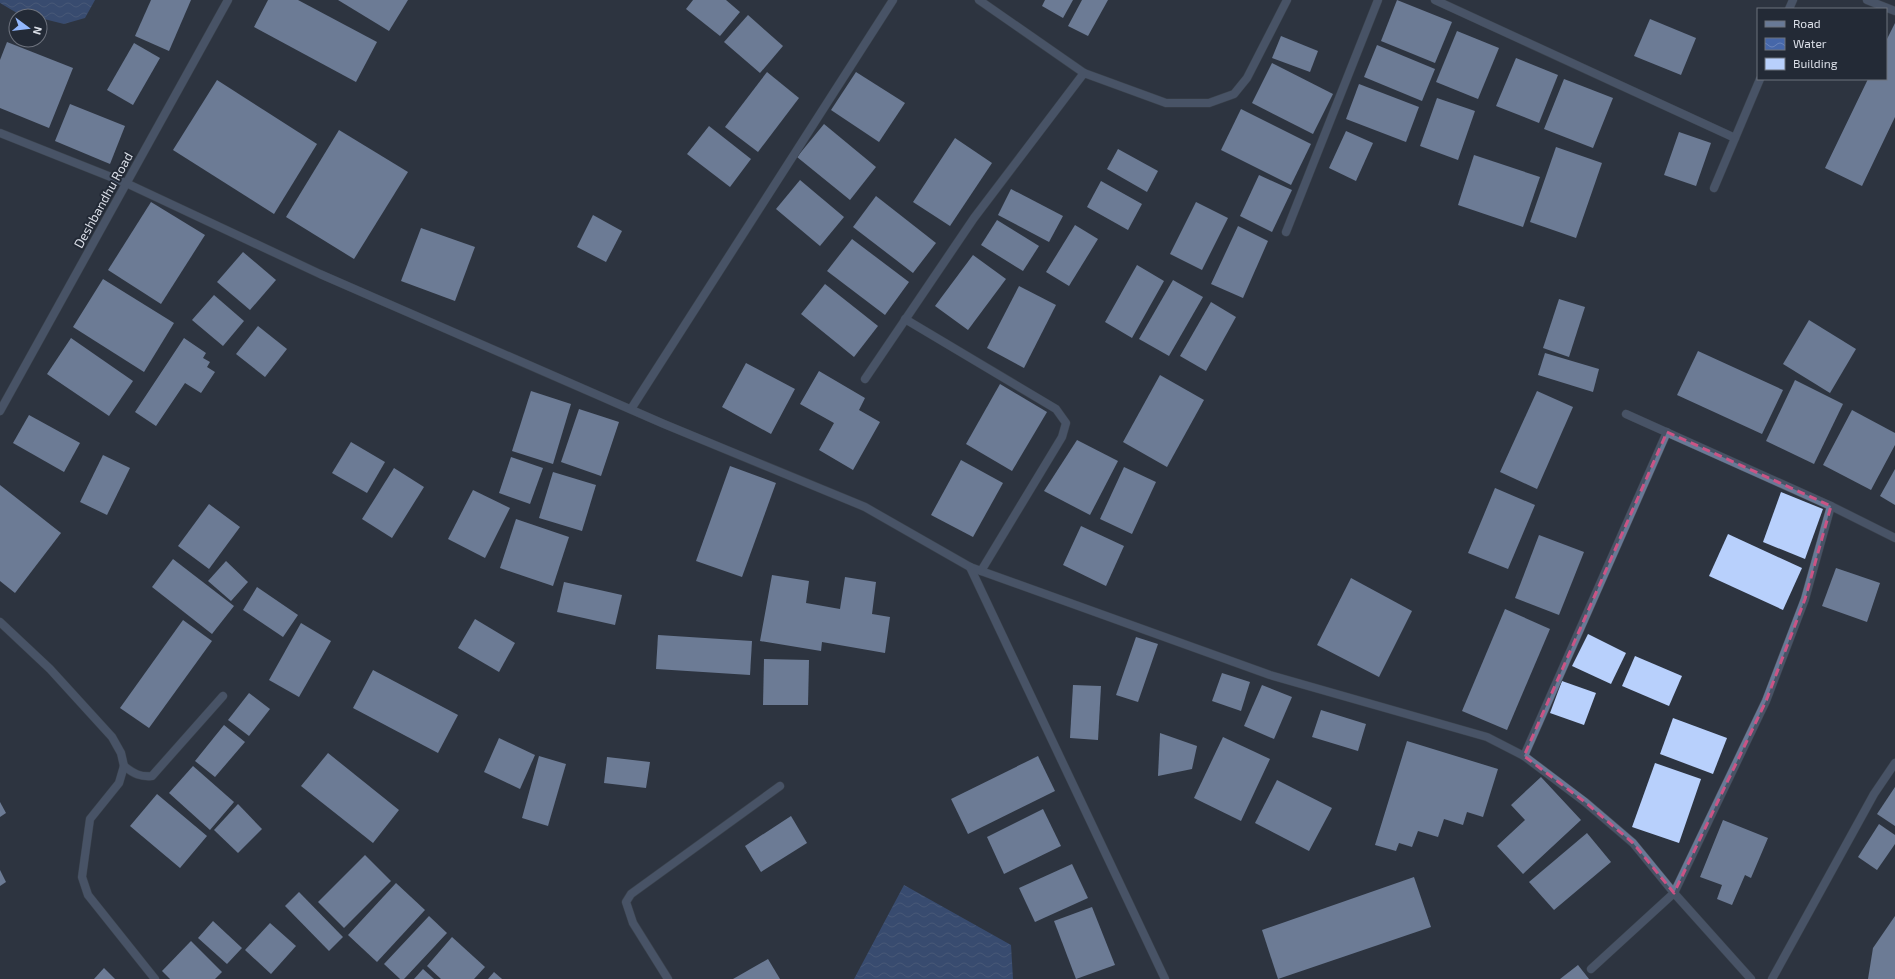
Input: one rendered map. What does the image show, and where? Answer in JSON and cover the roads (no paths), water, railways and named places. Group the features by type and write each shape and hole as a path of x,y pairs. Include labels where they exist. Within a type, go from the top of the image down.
{"street":[{"name":"Deshbandhu Road","path":"0,411 228,0"},
{"path":"631,409 893,0"},
{"path":"979,0 1084,73 1166,103 1209,103 1234,94 1248,78 1287,0"},
{"path":"1286,232 1378,0"},
{"path":"1435,0 1735,138"},
{"path":"1867,0 1895,11"},
{"path":"865,379 974,218 1084,73"},
{"path":"1714,188 1760,80"},
{"path":"0,133 126,183 320,274 631,409 865,507 970,567 1270,675 1488,738 1524,756 1585,802 1633,843 1674,893 1751,979"},
{"path":"905,319 1056,409 1066,423 1062,437 982,571"},
{"path":"1626,414 1831,506 1895,538"},
{"path":"1524,756 1667,432"},
{"path":"1591,968 1674,893 1766,701 1805,599 1831,506"},
{"path":"970,567 1165,979"},
{"path":"0,622 50,669 112,737 121,753 124,766 119,783 90,820 82,877 88,895 155,979"},
{"path":"124,766 133,773 142,777 152,776 223,696"},
{"path":"1772,979 1874,794 1895,763"},
{"path":"668,979 633,923 626,902 631,894 780,786"}],"water":[{"path":"0,0 95,0 85,18 64,24 48,20 48,8 8,8 0,3"},
{"path":"904,885 1011,945 1013,979 854,979"}]}
